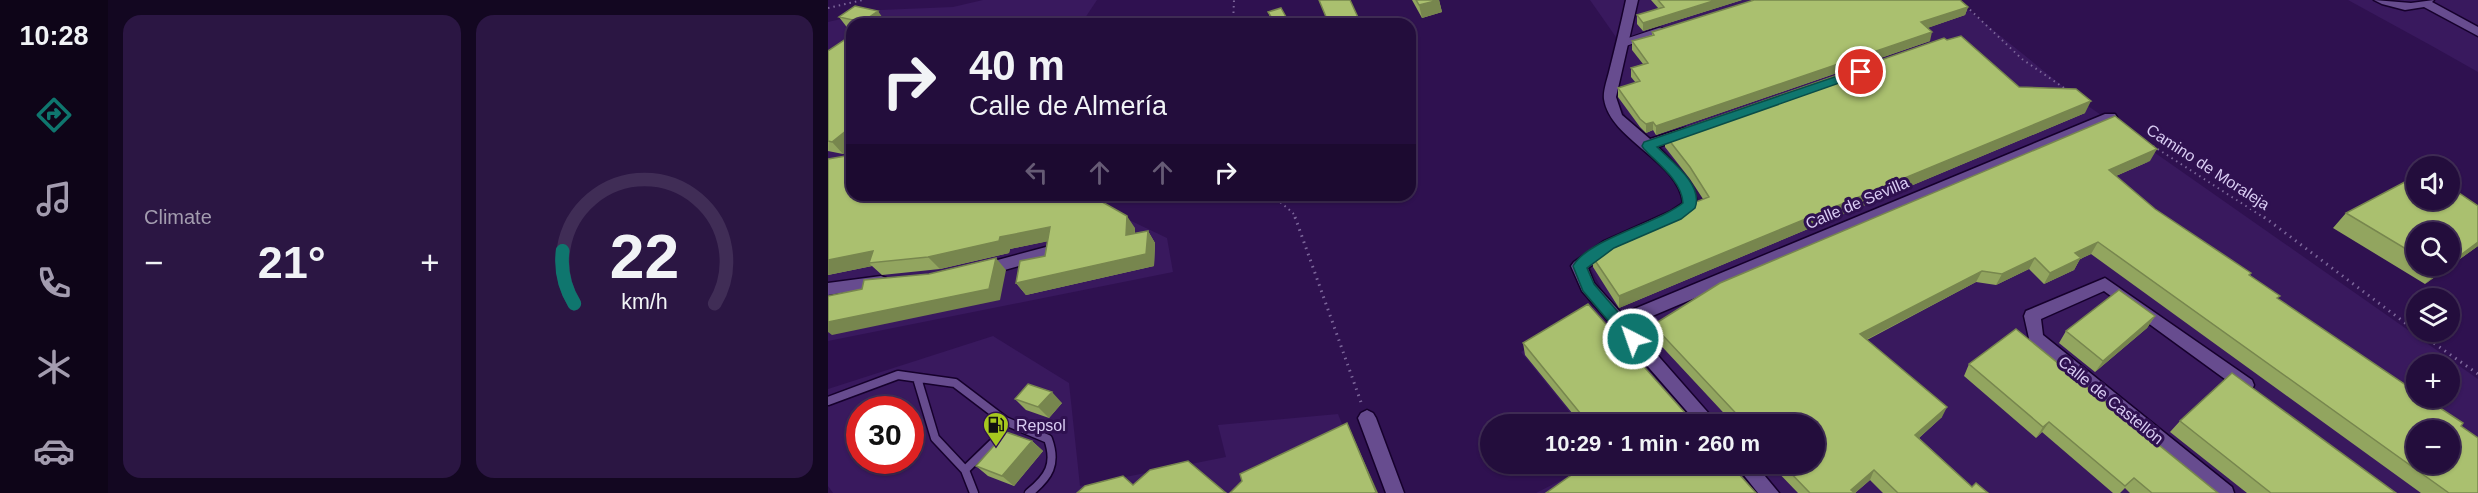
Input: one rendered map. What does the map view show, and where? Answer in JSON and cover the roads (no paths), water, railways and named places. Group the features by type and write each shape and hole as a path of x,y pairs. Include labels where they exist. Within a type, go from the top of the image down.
{"street":[{"path":"1632,0 1624,43 1614,72 1611,97 1616,117 1682,181 1689,194 1690,205 1676,215 1609,245 1580,266 1588,287 1700,414"},
{"path":"2380,0 2403,6 2426,2 2478,32"},
{"name":"Calle de Sevilla","path":"1618,322 2110,117"},
{"path":"1648,146 1703,126"},
{"path":"970,272 1046,253"},
{"path":"828,289 852,284 894,281"},
{"name":"Calle de Castellón","path":"2225,493 2036,338 2032,316 2105,284 2260,396"},
{"path":"1367,418 1395,493"},
{"path":"1753,474 1770,493"}],"lane":[{"path":"1624,43 1670,28"},
{"path":"828,401 898,375 955,383 1005,421 1048,439 1054,455 1047,481 1029,493"},
{"path":"917,378 935,438 964,470 974,493"},
{"path":"964,470 996,440 1005,421"}],"place":[{"name":"Repsol","path":"996,448"}]}
